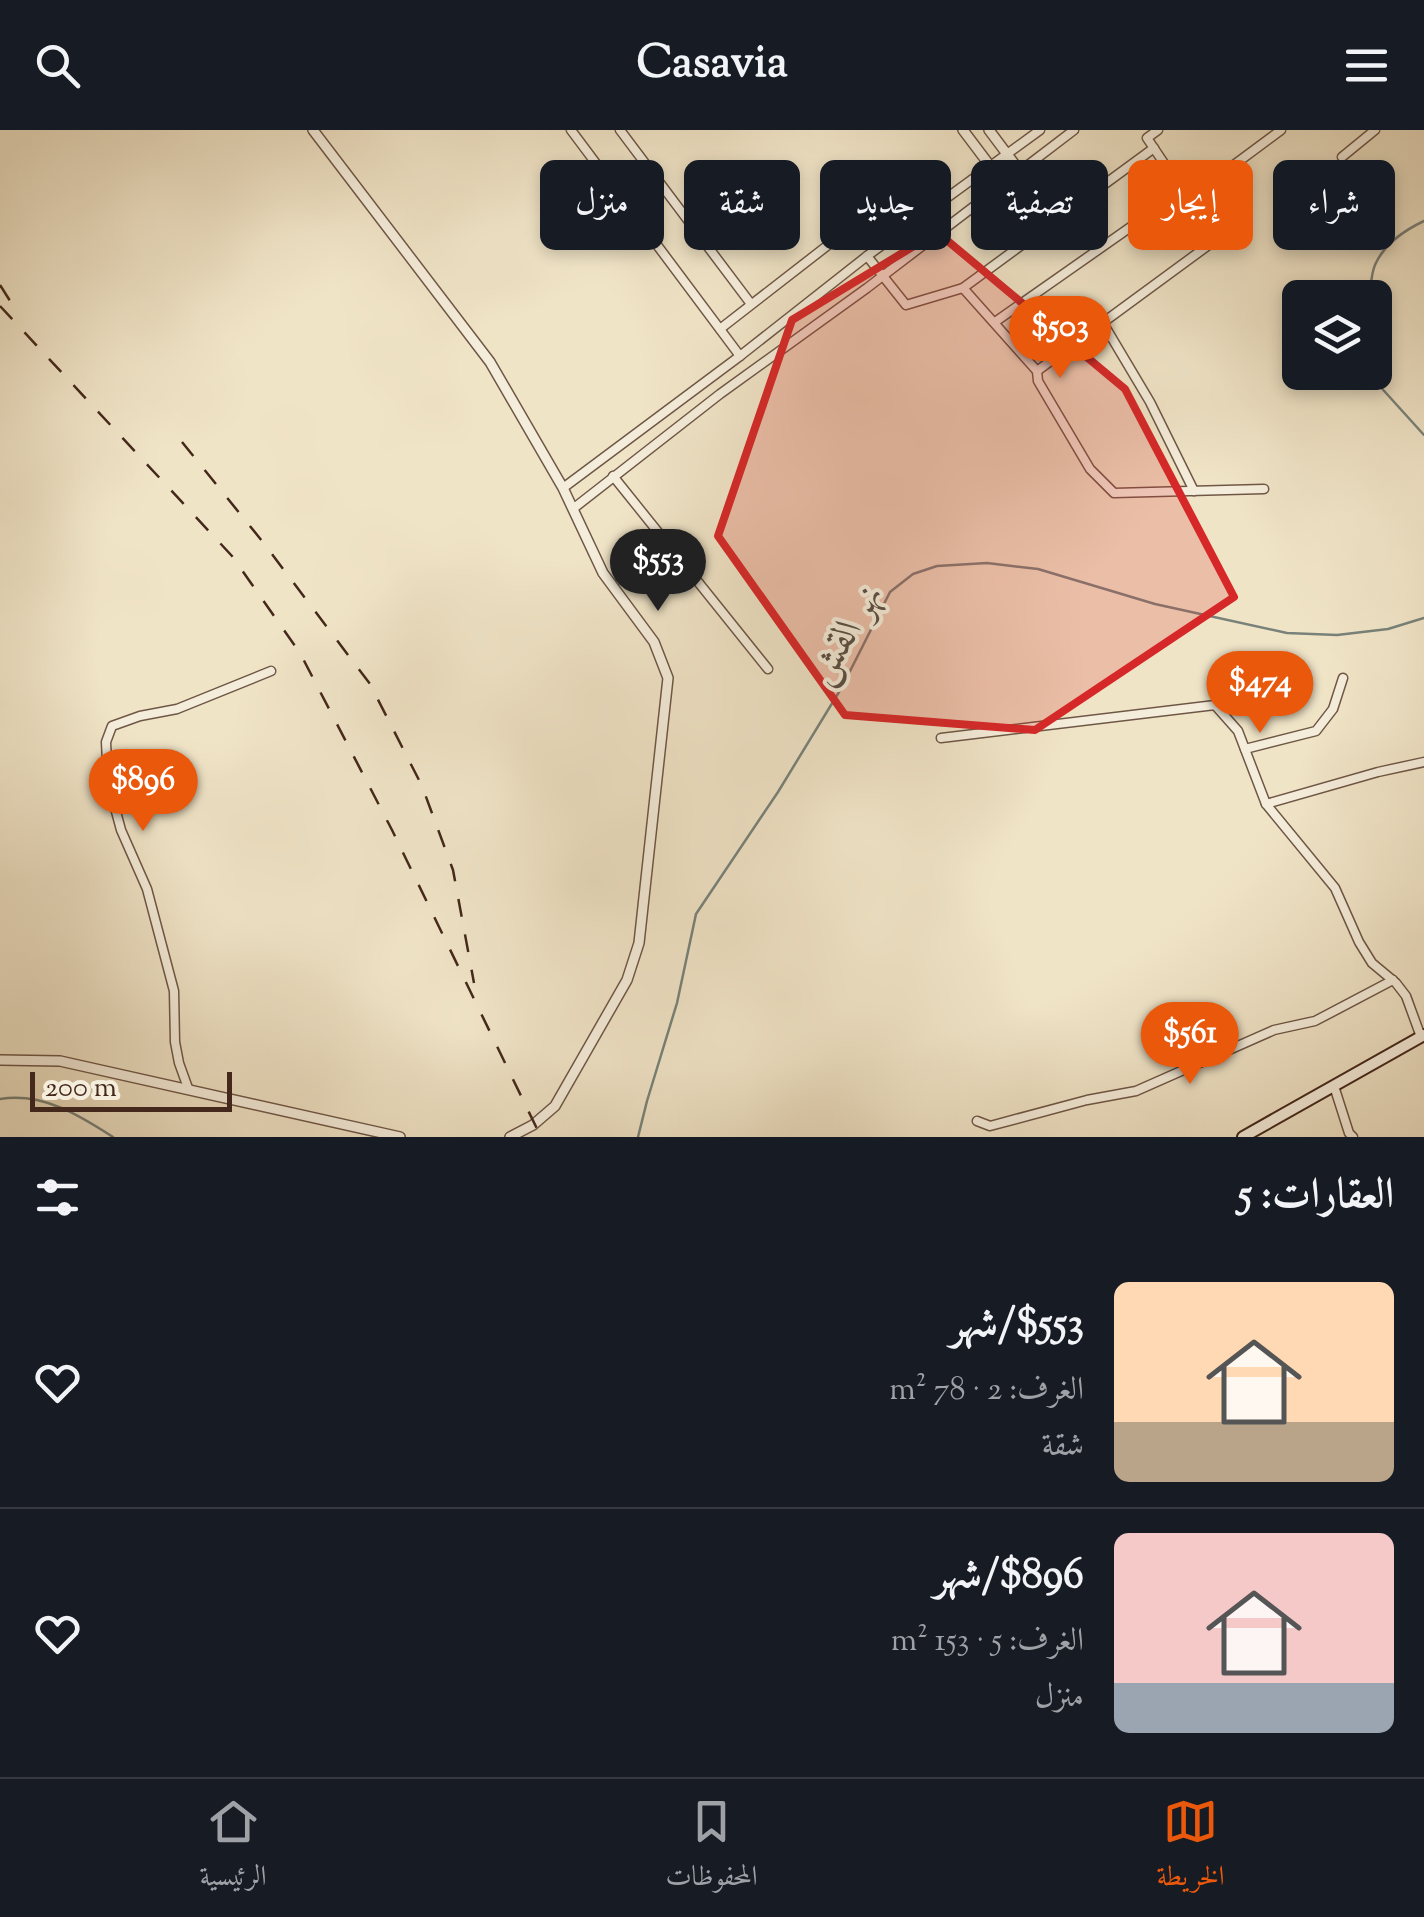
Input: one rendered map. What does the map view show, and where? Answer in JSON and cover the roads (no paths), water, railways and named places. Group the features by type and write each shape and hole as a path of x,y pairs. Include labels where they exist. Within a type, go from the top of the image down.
{"main road":[{"path":"1242,1137 1422,1036"}],"street":[{"path":"313,130 490,362 564,488 603,573 654,642 668,678 639,943 627,980 555,1106 510,1137"},
{"path":"571,130 740,356"},
{"path":"620,130 751,304"},
{"path":"963,130 985,160"},
{"path":"989,130 1012,160"},
{"path":"999,160 1040,130"},
{"path":"1033,160 1074,130"},
{"path":"1158,130 1146,138 1162,160"},
{"path":"1241,160 1281,130"},
{"path":"1342,157 1375,130"},
{"path":"867,256 906,306 963,288 1154,148"},
{"path":"564,488 971,181"},
{"path":"574,508 971,208"},
{"path":"995,322 1128,229"},
{"path":"720,329 822,250"},
{"path":"1037,371 1202,250"},
{"path":"963,288 1037,371 1038,381 1090,469 1114,493 1264,489"},
{"path":"1103,323 1150,402 1194,491"},
{"path":"613,476 768,669"},
{"path":"188,1088 175,1042 174,991 147,889 121,830 108,782 106,742 112,726 140,716 177,710 271,670"},
{"path":"1245,749 1316,731 1333,708 1343,678"},
{"path":"941,738 1215,705 1238,732 1266,804 1335,888 1358,942 1406,996 1422,1036"},
{"path":"1266,804 1424,762"},
{"path":"977,1121 990,1126 1087,1100 1136,1092 1274,1030 1315,1020 1393,980"},
{"path":"0,1060 60,1061 400,1137"},
{"path":"1334,1086 1352,1137"}],"waterway":[{"name":"نهر القش","path":"1372,280 1379,257 1389,244 1424,221"},
{"name":"نهر القش","path":"1383,390 1424,435"},
{"name":"نهر القش","path":"638,1137 677,1003 696,914 842,687 890,592 913,574 937,566 987,563 1038,569 1155,604 1287,633 1337,635 1388,629 1424,618"},
{"name":"نهر القش","path":"0,1099 45,1102 73,1113 113,1137"}],"railway":[{"path":"0,285 19,315"},
{"path":"0,306 232,556 300,653 392,830 541,1137"},
{"path":"182,442 370,684 422,786 453,870 474,983"}]}
